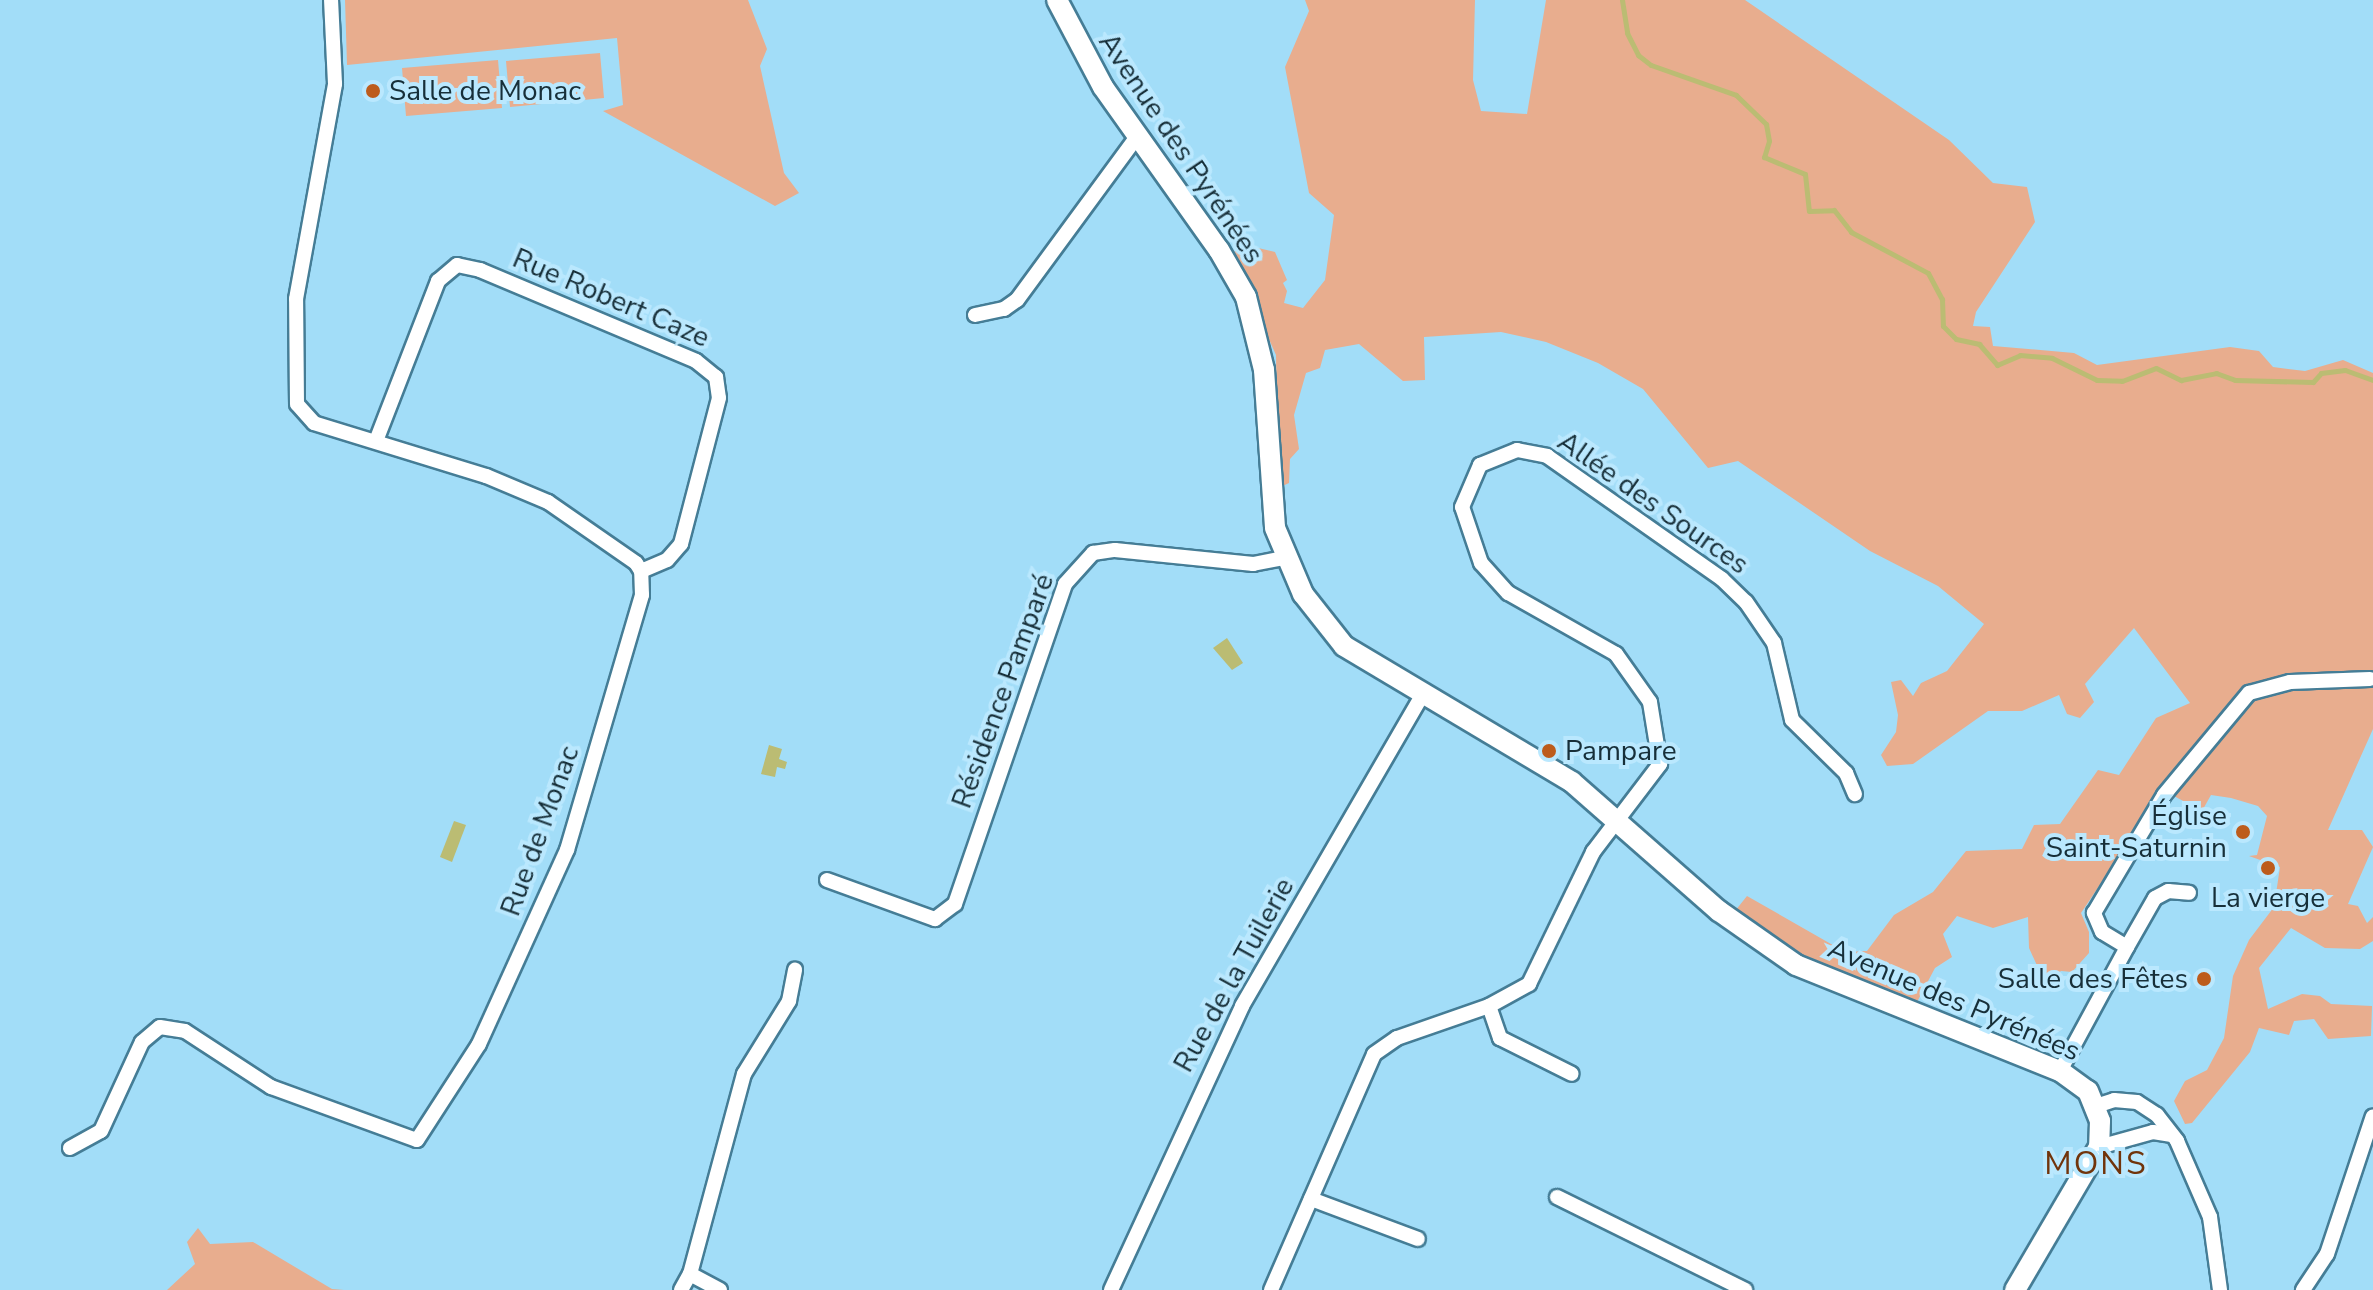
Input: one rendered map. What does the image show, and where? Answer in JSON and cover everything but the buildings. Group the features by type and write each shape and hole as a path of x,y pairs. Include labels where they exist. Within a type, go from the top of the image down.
{"street":[{"path":"331,0 335,84 296,299 295,385 303,415 314,423 486,476 548,502 641,571"},
{"name":"Avenue des Pyrénées","path":"1057,0 1086,60 1136,138 1219,250 1255,320 1264,370 1270,501 1284,558 1303,594 1344,646 1422,695 1543,763 1618,819 1727,918 1796,965 2060,1071 2079,1081 2096,1106"},
{"path":"975,315 1004,309 1017,300 1136,138"},
{"name":"Rue Robert Caze","path":"376,441 438,281 457,265 696,361 716,377 719,398 689,515 675,553 641,571"},
{"name":"Allée des Sources","path":"1271,1290 1374,1054 1397,1038 1489,1006 1529,984 1582,871 1660,764 1655,716 1640,682 1616,654 1508,593 1481,563 1464,521 1463,494 1480,465 1505,452 1533,451 1561,464 1739,595 1774,643 1792,720 1846,773 1855,794"},
{"name":"Résidence Pamparé","path":"827,880 935,919 955,904 1065,584 1093,553 1115,550 1253,564 1284,558"},
{"name":"Rue de Monac","path":"70,1148 101,1131 142,1042 160,1027 185,1031 271,1087 417,1140 479,1044 567,850 642,595 641,571"},
{"path":"2127,947 2102,932 2094,913 2164,795 2237,703 2269,686 2370,679"},
{"name":"Rue de la Tuilerie","path":"1111,1290 1242,1006 1422,695"},
{"path":"2060,1071 2155,898 2168,891 2189,893"},
{"path":"681,1290 690,1274 744,1074 789,1001 795,970"},
{"path":"1489,1006 1500,1038 1572,1074"},
{"path":"2015,1290 2099,1147 2096,1106 2114,1100 2137,1102 2172,1135 2207,1204 2220,1290"},
{"path":"2303,1290 2327,1254 2373,1116"},
{"path":"2099,1147 2153,1132 2172,1135"},
{"path":"1557,1197 1745,1290"},
{"path":"1311,1199 1418,1239"},
{"path":"690,1274 720,1290"}],"shaded area":[{"path":"345,0 748,0 767,49 760,66 784,173 799,193 775,206 603,111 623,105 617,38 347,65"},
{"path":"1305,0 1475,0 1473,80 1481,111 1527,114 1546,0 1745,0 1949,140 1993,183 2027,187 2035,222 1976,312 1973,326 1990,327 1993,346 2074,353 2097,365 2230,347 2259,351 2273,367 2305,371 2343,360 2373,373 2373,729 2328,830 2362,830 2373,847 2348,904 2358,906 2367,923 2373,917 2373,941 2360,949 2325,948 2291,928 2259,968 2268,1009 2302,994 2320,996 2331,1004 2372,1006 2371,1036 2328,1039 2314,1019 2294,1021 2289,1035 2259,1028 2250,1052 2192,1123 2185,1124 2174,1101 2185,1081 2207,1070 2224,1038 2233,976 2249,940 2274,907 2280,867 2249,856 2257,855 2267,816 2258,806 2231,798 2211,795 2202,811 2172,795 2166,786 2081,913 2089,932 2089,953 2072,972 2061,971 2045,983 2029,948 2028,917 1993,928 1957,916 1943,934 1952,957 1935,968 1917,1002 1789,949 1735,911 1747,896 1845,952 1867,951 1894,915 1933,892 1966,851 2022,849 2034,825 2060,824 2098,770 2119,775 2156,718 2190,703 2134,628 2085,684 2094,702 2080,718 2067,714 2059,695 2022,711 1988,711 1913,764 1887,766 1881,755 1896,732 1898,715 1891,682 1901,680 1913,696 1921,683 1947,671 1984,624 1938,586 1870,551 1738,461 1708,468 1643,389 1598,363 1546,342 1501,332 1424,337 1425,380 1403,381 1359,344 1325,350 1320,368 1306,373 1294,415 1299,449 1290,459 1289,483 1278,488 1276,355 1233,258 1237,243 1275,252 1287,280 1283,283 1287,291 1284,303 1303,308 1325,280 1334,215 1309,193 1285,67 1309,11"},
{"path":"600,53 604,98 510,107 506,61"},
{"path":"498,60 502,108 406,116 402,68"},
{"path":"1227,638 1243,663 1232,670 1213,648"},
{"path":"769,745 782,749 779,759 787,762 785,769 777,767 775,777 761,774"},
{"path":"454,821 466,825 452,862 440,857"},
{"path":"198,1228 210,1244 253,1242 332,1289 344,1290 167,1290 195,1264 187,1242"}],"waterway":[{"path":"1622,0 1627,33 1638,55 1651,65 1736,95 1766,124 1769,141 1764,157 1805,174 1809,211 1834,210 1851,232 1928,273 1942,299 1943,326 1956,339 1979,344 1997,365 2020,355 2052,358 2097,380 2122,381 2156,368 2181,380 2216,373 2235,380 2313,382 2321,373 2345,370 2373,380"}],"place":[{"name":"Salle de Monac","path":"373,91"},
{"name":"Pampare","path":"1549,751"},
{"name":"Église Saint-Saturnin","path":"2243,832"},
{"name":"La vierge","path":"2268,868"},
{"name":"Salle des Fêtes","path":"2204,979"}],"district":[{"name":"MONS","path":"2096,1164"}]}
